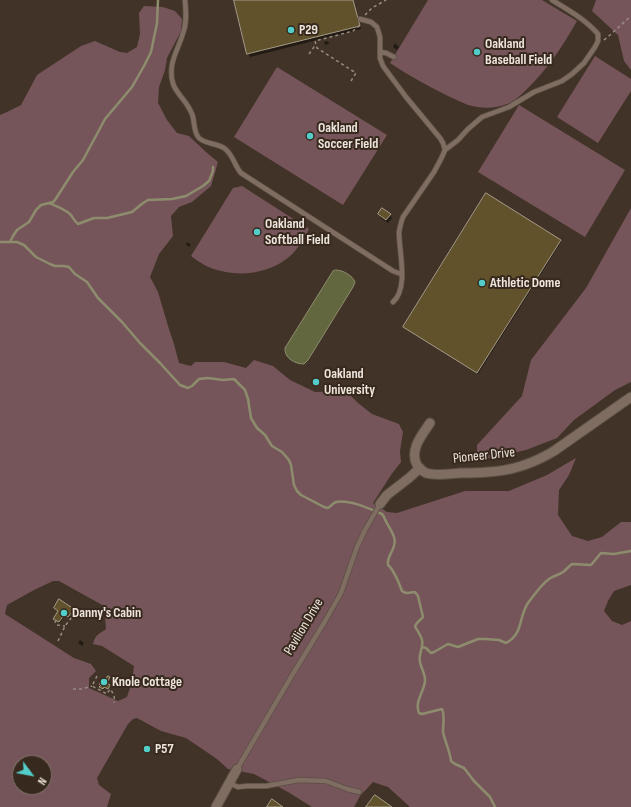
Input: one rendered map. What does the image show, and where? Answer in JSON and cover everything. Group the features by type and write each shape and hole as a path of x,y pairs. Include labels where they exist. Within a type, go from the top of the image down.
{"street":[{"name":"Pioneer Drive","path":"420,468 425,472 433,474 488,472 517,468 543,458 631,396"},
{"path":"420,468 414,457 415,451 420,438 430,423"},
{"name":"Pavilion Drive","path":"380,504 386,495 420,468"},
{"name":"Pavilion Drive","path":"216,807 237,769"}],"lane":[{"path":"185,0 185,27 172,65 172,81 174,88 185,102 192,115 199,138 222,147 231,155 236,167 241,173 393,271 401,274"},
{"path":"392,302 396,299 400,291 402,264 399,233 400,224 403,217 434,172 445,150 482,117 509,106 534,92 566,78 584,63 598,41 598,34 591,26 552,0"},
{"path":"360,19 371,22 377,27 380,37 380,58 383,66 406,97 440,138 445,150"},
{"path":"380,52 394,57"},
{"name":"Pavilion Drive","path":"237,769 341,593 357,547 380,504"},
{"path":"229,783 238,787 266,786 299,780 326,781 359,792"}],"path":[{"path":"351,81 356,73 317,48 315,41 353,31 360,26 360,19 372,8 386,0"},
{"path":"598,41 603,40 610,35 631,16"},
{"path":"310,54 314,47 317,48"},
{"path":"58,641 65,626 72,617 70,615"},
{"path":"56,620 55,623 57,626 65,626"},
{"path":"92,686 97,676"},
{"path":"73,689 81,689 92,686 108,694 110,689 115,698 114,703"}],"shaded area":[{"name":"Oakland Baseball Field","path":"428,0 542,0 577,21 548,66 519,97 510,103 500,106 491,108 477,107 468,105 446,95 417,80 390,63"},
{"path":"596,0 631,0 631,70 624,61 618,35 592,11"},
{"path":"144,6 163,7 175,11 182,19 181,31 167,58 165,70 159,87 158,103 167,120 177,133 189,136 218,162 211,186 192,202 179,207 171,216 173,236 159,254 150,277 158,292 179,363 191,366 195,362 224,362 246,368 254,360 273,366 290,380 315,392 346,391 372,414 399,424 403,432 400,451 401,462 373,503 387,512 397,513 465,491 509,491 547,475 576,458 569,475 559,490 558,515 572,536 588,541 602,537 621,522 631,522 631,585 614,591 604,611 612,621 622,625 631,621 631,807 410,807 388,787 373,782 360,796 354,807 312,807 254,774 228,769 217,759 186,738 161,731 137,718 133,719 128,724 97,778 99,785 111,794 107,807 0,807 0,115 21,105 37,75 81,46 95,41 120,52 127,53 137,47 140,34 139,13","holes":["53,581 59,581 104,606 106,629 96,637 93,644 102,646 134,666 132,682 127,697 118,701 89,688 89,678 96,671 91,664 74,658 5,614 7,605"]},
{"path":"595,56 631,79 631,91 598,143 557,117"},
{"name":"Oakland Soccer Field","path":"277,67 387,135 343,205 234,137"},
{"path":"519,105 625,170 585,237 478,172"},
{"name":"Oakland Softball Field","path":"242,186 309,229 300,244 289,257 266,270 248,273 230,273 213,269 191,256 233,188"},
{"path":"631,208 631,382 615,390 574,420 557,438 526,450 477,461 477,445 522,396 531,360 586,288"},
{"path":"336,270 345,272 352,278 355,282 353,287 308,360 304,364 294,362 286,355 285,348 333,271"}],"building":[{"name":"P29","path":"234,0 353,0 360,26 247,54"},
{"name":"Athletic Dome","path":"486,193 561,240 477,373 403,327"},
{"path":"382,208 391,214 386,220 378,214"},
{"name":"Danny's Cabin","path":"59,599 74,609 68,617 64,615 59,622 53,619 58,611 54,608"},
{"name":"Knole Cottage","path":"108,676 110,677 107,683 110,685 108,689 99,687 102,680 104,681"},
{"path":"375,795 392,807 366,807"},
{"path":"272,799 283,807 267,807"}],"waterway":[{"path":"10,242 17,230 29,222 36,210 41,205 53,202 55,200 73,172 83,160 105,119 132,87 151,52 157,23 158,0"},
{"path":"49,203 68,212 78,224 94,218 107,218 132,212 148,200 172,199 186,196 209,181 213,167"},
{"path":"0,242 17,242 24,245 36,257 50,264 69,267 75,274 87,282 98,298 180,385 188,388 199,379 234,379 245,390 251,418 257,428 265,435 272,446 282,452 289,460 294,485 301,495 324,507 328,508 334,503 341,501 359,505 384,516 395,541 388,559 388,565 394,573 402,591 407,593 415,592 418,596 423,617 415,626 422,640 420,659 425,680 418,704 419,713 422,714 442,709 444,717 443,732 451,761 464,768 474,781 490,797 495,807"},
{"path":"422,647 426,648 431,653 448,644 458,647 478,639 499,640 506,643 516,635 528,603 540,587 549,579 561,573 572,564 591,565 601,553 614,554 631,551"}],"place":[{"name":"P29","path":"291,30"},
{"name":"Oakland Baseball Field","path":"477,52"},
{"name":"Oakland Soccer Field","path":"310,136"},
{"name":"Oakland Softball Field","path":"257,232"},
{"name":"Athletic Dome","path":"482,283"},
{"name":"Oakland University","path":"316,382"},
{"name":"Danny's Cabin","path":"64,613"},
{"name":"Knole Cottage","path":"104,682"},
{"name":"P57","path":"147,749"}]}
